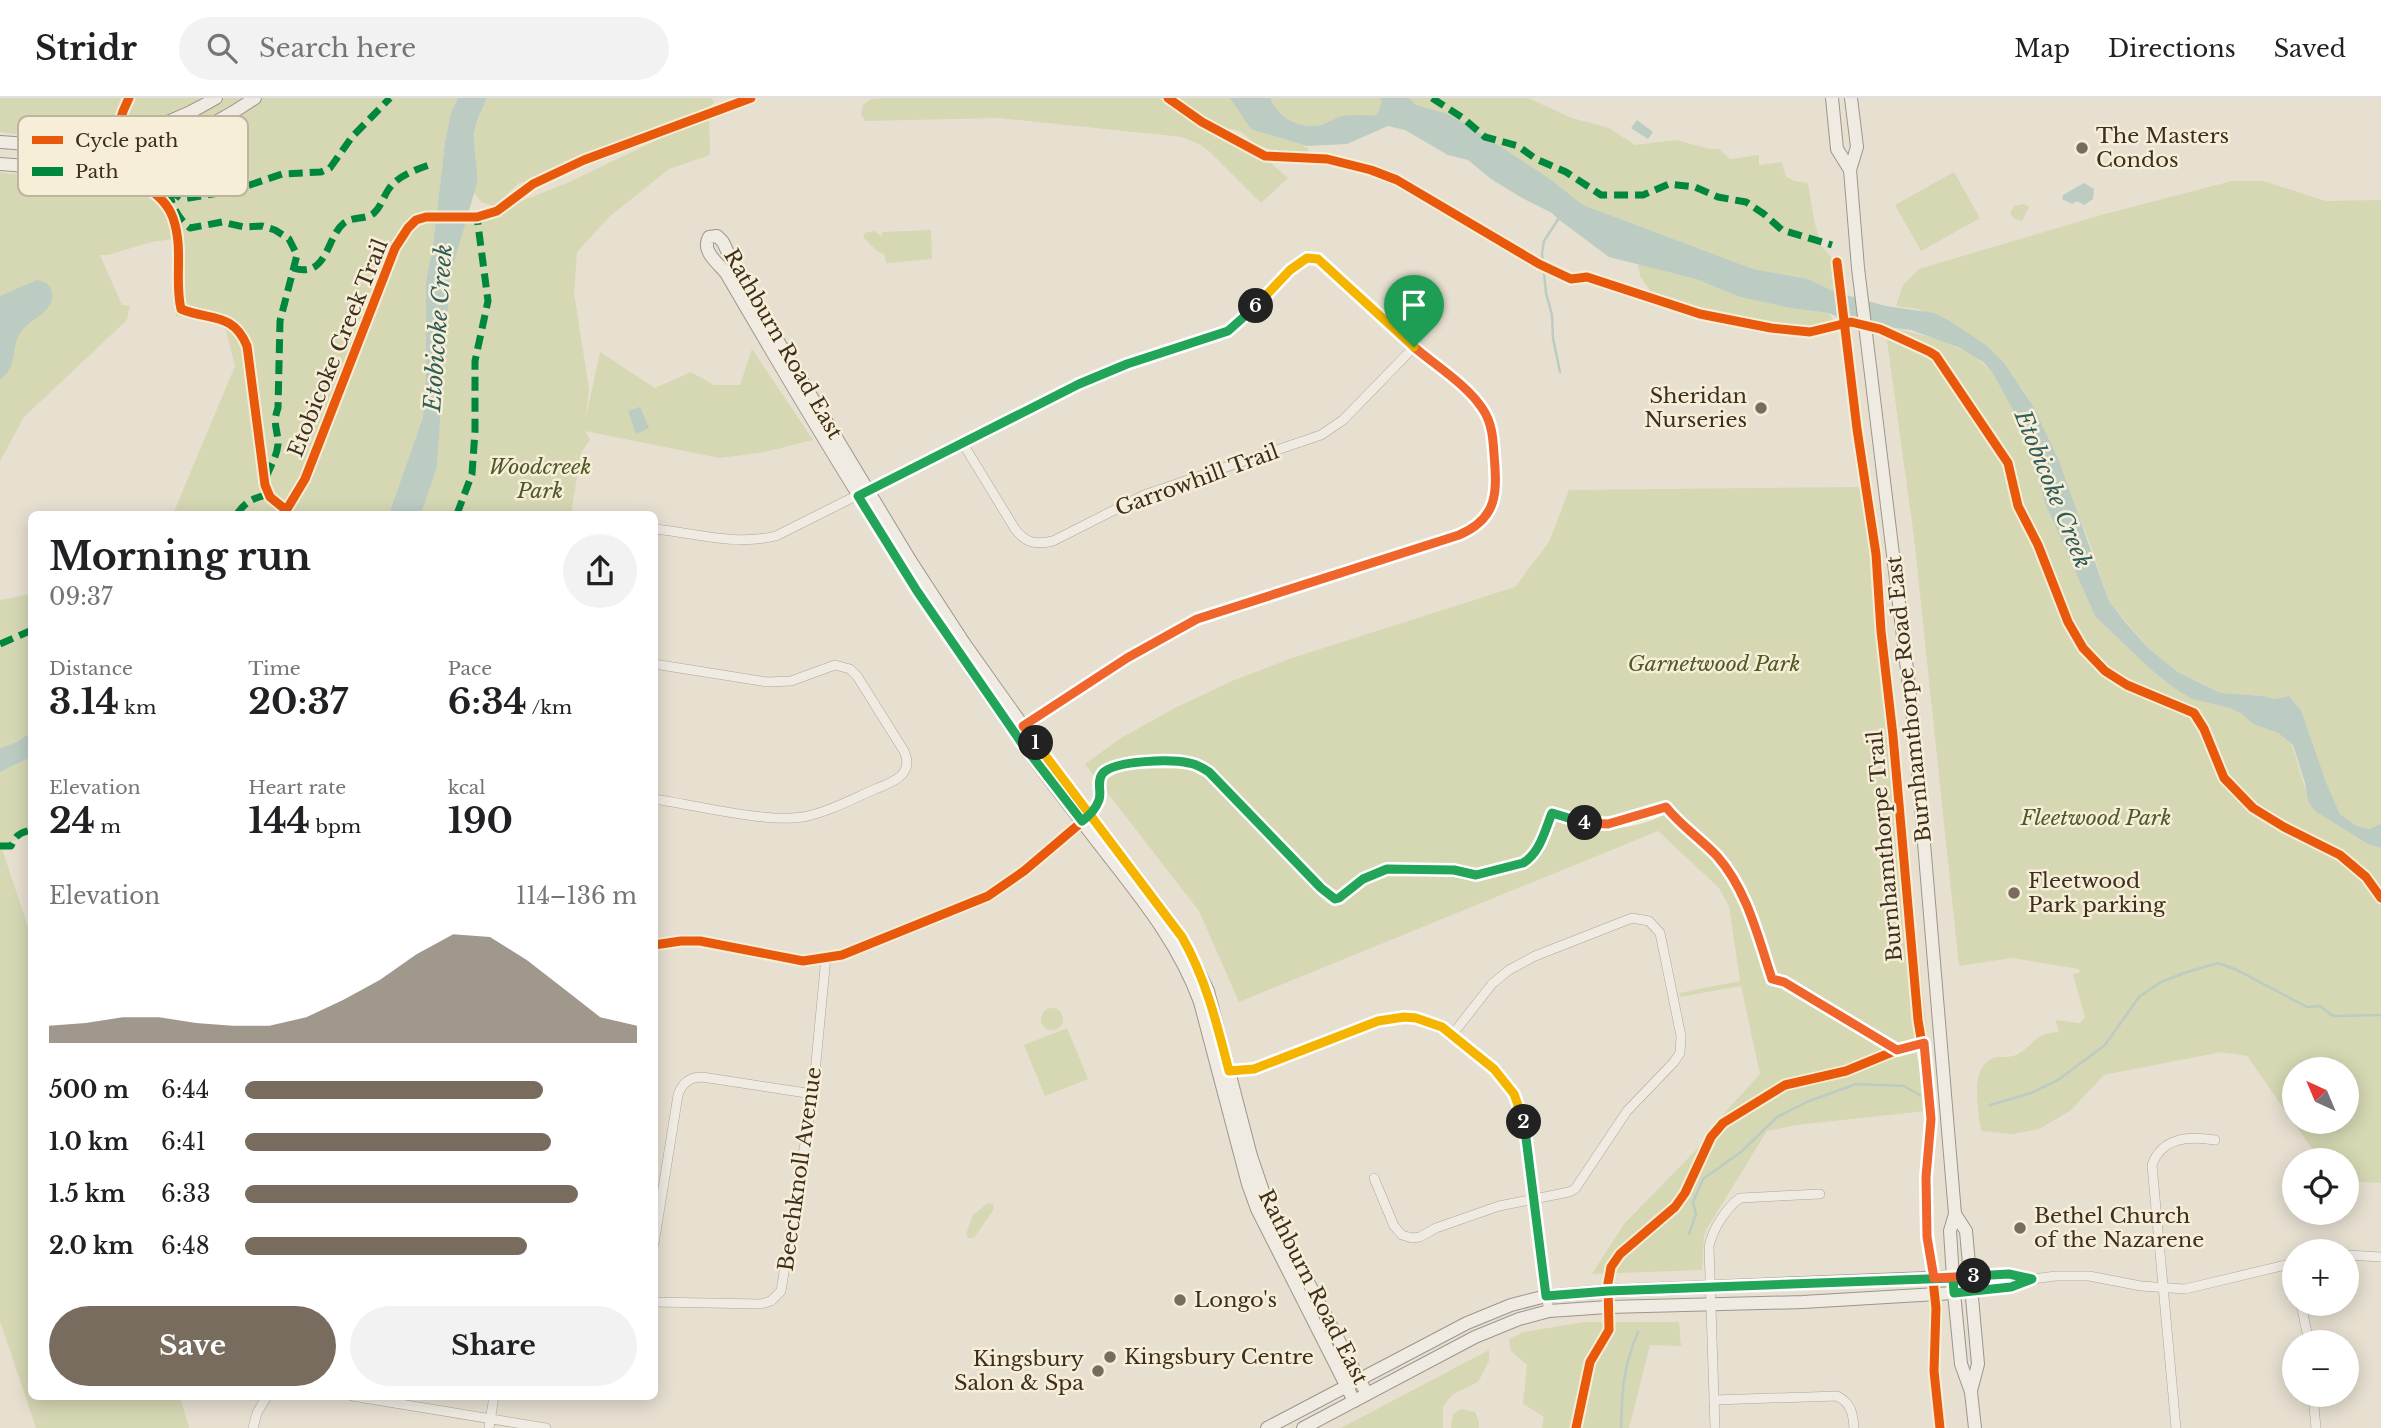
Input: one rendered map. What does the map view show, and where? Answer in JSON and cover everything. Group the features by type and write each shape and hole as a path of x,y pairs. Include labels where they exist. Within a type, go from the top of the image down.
{"street":[{"path":"182,116 216,98"},
{"path":"226,116 255,98"},
{"path":"1832,98 1837,149 1850,170"},
{"path":"1850,170 1857,147 1851,98"},
{"path":"0,142 18,143"},
{"path":"0,163 18,164"},
{"name":"Burnhamthorpe Road East","path":"1850,170 1868,358 1882,451 1915,735 1955,1214 1950,1231 1954,1293 1961,1364 1971,1392 1975,1428"},
{"name":"Rathburn Road East","path":"863,493 726,272 708,251 706,245 709,237 722,240 734,268 863,493 917,591 1086,818 1168,934 1190,974 1205,1019 1248,1184 1276,1248 1354,1401"},
{"path":"658,530 734,540 761,540 786,532 1079,384 1127,364 1228,331 1258,305 1290,270 1307,258 1318,259 1474,398 1490,422 1497,487 1494,501 1477,525 1459,535 1197,619 1127,658 1019,729"},
{"name":"Garrowhill Trail","path":"962,442 1015,529 1023,539 1037,545 1053,541 1144,495 1321,435 1343,420 1414,347"},
{"path":"658,665 776,682 797,679 831,666 847,667 864,687 904,751 908,762 905,773 896,780 838,806 804,817 769,818 658,800"},
{"path":"658,944 700,941 803,961 842,955 988,896 1024,871 1086,818"},
{"name":"Rathburn Road East","path":"1086,818 1172,920 1195,959 1208,991 1251,1156 1268,1206 1367,1394"},
{"path":"1374,1178 1396,1230 1412,1238 1423,1236 1465,1217 1533,1198 1569,1192 1578,1186 1627,1111 1678,1058 1682,1042 1660,933 1649,921 1632,918 1521,964 1492,984 1452,1035"},
{"name":"Beechknoll Avenue","path":"658,1302 761,1304 778,1296 783,1286 813,1094 826,957"},
{"path":"1229,1071 1254,1069 1387,1019 1404,1017 1442,1027 1494,1069 1514,1094 1520,1107 1526,1130 1549,1311"},
{"path":"658,1219 677,1098 684,1084 702,1077 813,1094"},
{"path":"2176,1428 2152,1165 2157,1152 2166,1144 2196,1137 2215,1140"},
{"path":"1714,1428 1710,1241 1735,1202 1751,1196 1820,1194"},
{"name":"Burnhamthorpe Road East","path":"1955,1214 1966,1231 1968,1277 1978,1364 1971,1392"},
{"path":"2359,1256 2381,1257"},
{"path":"1346,1386 1467,1323 1511,1305 1546,1296 2009,1274 2032,1279 2089,1276 2185,1289 2282,1267"},
{"path":"1954,1293 2011,1287 2032,1279"},
{"name":"Rathburn Road East","path":"1303,1428 1492,1329 1549,1311 1954,1293"},
{"name":"Rathburn Road East","path":"1267,1428 1346,1386"},
{"path":"1714,1400 1837,1396 1849,1406 1854,1428"},
{"path":"253,1428 265,1400"},
{"path":"372,1400 490,1423 546,1428"},
{"path":"490,1423 493,1400"},
{"path":"2314,1407 2316,1428"}],"green space":[{"path":"0,98 458,98 451,113 445,142 426,282 426,382 423,417 390,511 174,511 235,366 226,330 212,320 176,316 173,239 100,255 122,305 130,306 127,320 24,417 0,461 0,172 18,174 18,196 248,196 248,116 18,116 18,134 0,132"},
{"path":"487,98 712,98 714,103 705,110 612,144 530,181 519,183 494,206 481,202 474,193 474,136"},
{"path":"1166,98 1184,112 1264,157 1288,178 1261,203 1210,152 1182,137 1000,118 865,121 861,114 863,105 871,99"},
{"path":"1176,98 1230,98 1309,149 1307,152 1294,153 1265,148 1240,131 1226,129 1211,122"},
{"path":"1270,98 1380,98 1383,101 1377,115 1344,116 1324,124 1307,126 1285,117"},
{"path":"1409,98 1528,98 1572,118 1609,128 1635,145 1676,140 1719,149 1730,159 1759,155 1759,165 1782,162 1786,177 1808,183 1821,246 1831,257 1835,292 1808,279 1753,269 1583,205 1550,179 1448,114 1416,105"},
{"name":"Woodcreek Park","path":"709,115 710,155 669,169 609,217 577,252 574,293 589,389 586,417 600,352 655,388 691,372 714,385 740,385 752,349 813,440 765,452 720,458 585,431 590,440 581,453 571,511 422,511 437,467 450,276 464,224 567,183"},
{"path":"1954,172 1980,218 1921,251 1895,205"},
{"name":"Fleetwood Park","path":"2232,181 2263,181 2326,201 2381,200 2381,1183 2359,1182 2359,1148 2312,1148 2302,1134 2359,1134 2359,1057 2282,1057 2282,1106 2247,1056 2221,1052 2104,1075 2070,1111 2039,1129 2013,1134 1981,1131 1977,1092 1980,1072 1984,1065 1994,1058 2015,1055 2040,1036 2059,1032 2055,1020 2080,1023 2085,1017 2073,975 2080,972 2079,969 2012,958 1959,966 1914,537 1885,326 1942,340 1974,356 1992,372 2025,432 2045,503 2095,616 2174,688 2192,699 2230,708 2253,724 2278,733 2292,745 2305,788 2368,844 2370,829 2357,826 2340,814 2301,710 2289,696 2274,699 2221,693 2178,672 2149,649 2109,601 2089,541 2032,404 2022,388 1986,345 1918,309 1896,306 1903,285 1919,269 2101,215"},
{"path":"2024,204 2029,207 2022,221 2015,219 2010,213 2014,206"},
{"path":"931,230 932,259 886,263 884,254 863,237 865,233 874,231 882,236 882,232"},
{"path":"1638,264 1696,279 1740,297 1829,313 1834,322 1817,328 1796,327 1691,305 1651,292 1640,276"},
{"name":"Garnetwood Park","path":"1864,487 1888,651 1928,1045 1926,1111 1796,1125 1767,1131 1706,1230 1702,1270 1592,1274 1624,1224 1702,1144 1708,1131 1760,1074 1741,986 1680,997 1679,993 1740,981 1729,906 1719,888 1658,831 1239,1002 1199,911 1085,764 1121,738 1232,681 1292,658 1515,587 1549,542 1569,490"},
{"path":"28,595 28,734 17,742 0,748 0,600"},
{"path":"28,758 28,835 1,846 28,927 28,1400 181,1400 189,1428 36,1428 0,1321 0,772"},
{"path":"1052,1008 1060,1011 1063,1019 1060,1027 1052,1030 1044,1027 1041,1019 1044,1011"},
{"path":"1067,1028 1088,1079 1045,1096 1024,1045"},
{"path":"988,1203 993,1204 994,1209 974,1238 968,1238 966,1234 973,1215"},
{"path":"1584,1322 1679,1322 1681,1346 1650,1345 1629,1428 1542,1428 1544,1417 1523,1404 1527,1365 1511,1351 1509,1339 1524,1332"},
{"path":"1489,1350 1489,1361 1478,1382 1453,1394 1443,1406 1443,1428 1341,1428"},
{"path":"1461,1409 1475,1412 1479,1428 1451,1428 1453,1414"}],"water":[{"name":"Etobicoke Creek","path":"458,98 487,98 474,136 477,183 450,276 437,467 422,511 390,511 423,417 426,382 426,282 451,113"},
{"name":"Etobicoke Creek","path":"1230,98 1270,98 1284,117 1297,124 1313,126 1342,116 1377,115 1382,101 1380,98 1409,98 1416,105 1448,114 1475,130 1550,179 1583,205 1753,269 1808,279 1835,292 1886,306 1934,313 1948,320 1986,345 2004,363 2032,404 2059,461 2109,601 2126,623 2149,649 2178,672 2221,693 2274,699 2289,696 2301,710 2340,814 2357,826 2370,829 2381,824 2381,848 2368,844 2315,811 2308,801 2293,745 2278,733 2253,724 2230,708 2192,699 2174,688 2095,616 2045,503 2025,432 1992,372 1983,362 1958,347 1911,330 1850,323 1829,313 1740,297 1696,279 1609,257 1552,213 1491,179 1468,160 1448,155 1405,130 1388,126 1347,144 1307,146 1251,129"},
{"path":"1637,120 1653,132 1648,139 1631,128"},
{"path":"2084,183 2094,189 2093,199 2084,205 2077,201 2072,204 2062,199 2063,195"},
{"path":"37,280 49,285 52,300 45,311 19,335 10,369 0,380 0,296"},
{"path":"640,407 649,428 636,434 628,411"},
{"path":"28,734 28,758 0,772 0,748 17,742"}],"waterway":[{"path":"1559,218 1544,241 1542,253 1560,372"},
{"path":"1990,1105 2031,1093 2058,1080 2105,1045 2139,997 2161,982 2218,963 2237,970 2307,1007 2320,1006 2333,1016 2381,1015"},
{"path":"1689,1234 1696,1214 1693,1202 1703,1179 1741,1152 1777,1117 1807,1102 1856,1084 1904,1086 1920,1095"},
{"path":"1621,1428 1624,1379 1638,1332"}],"marked path":[{"path":"248,186 282,174 321,172 330,168 352,137 390,98"},
{"path":"1432,98 1463,118 1485,137 1518,146 1601,195 1643,195 1669,184 1695,187 1718,197 1746,202 1782,230 1832,245"},
{"path":"293,268 313,268 325,255 344,223 374,213 394,182 429,165"},
{"path":"170,196 182,221 190,228 222,222 244,227 262,226 289,239 297,255 280,321 278,408 275,422 278,444 266,478"},
{"path":"178,196 182,199 201,196"},
{"path":"458,511 472,474 475,361 488,301 477,217"},
{"path":"240,511 251,501 269,494"},
{"path":"0,644 28,632"},
{"path":"0,846 11,846 19,835 28,831"}],"cycle path":[{"path":"121,116 129,98"},
{"name":"Etobicoke Creek Trail","path":"286,511 305,479 395,248 416,220 426,217 477,217 497,211 533,184 584,160 751,98"},
{"path":"1168,98 1202,122 1265,156 1327,159 1371,170 1397,180 1539,264 1571,279 1587,277 1700,314 1771,328 1810,332 1851,322 1880,329 1930,352 1936,356 2008,463 2018,506 2038,545 2068,622 2083,648 2105,671 2127,685 2194,713 2204,729 2224,778 2253,808 2340,855 2366,877 2381,898"},
{"path":"158,196 170,212 176,230 181,309 228,323 241,335 247,346 265,485 270,497 286,510"},
{"name":"Burnhamthorpe Trail","path":"1837,262 1857,429 1876,554 1918,1020 1930,1093 1926,1215 1936,1308 1934,1371 1940,1428"},
{"path":"658,944 700,941 803,961 842,955 988,896 1024,871 1090,815 1100,798 1099,781 1103,774 1112,768 1133,762 1191,763 1209,772 1332,898 1339,898 1363,879 1387,869 1454,870 1476,875 1523,863 1538,847 1552,813 1581,820 1609,822 1637,818 1666,807 1727,869 1751,914 1772,979 1784,982 1897,1050"},
{"path":"1576,1428 1590,1362 1609,1330 1608,1283 1611,1267 1620,1254 1675,1207 1685,1193 1711,1137 1723,1123 1785,1085 1846,1071 1897,1050 1924,1043"}],"place":[{"name":"The Masters Condos","path":"2082,148"},
{"name":"Sheridan Nurseries","path":"1761,408"},
{"name":"Fleetwood Park parking","path":"2014,893"},
{"name":"Bethel Church of the Nazarene","path":"2020,1228"},
{"name":"Longo's","path":"1180,1300"},
{"name":"Kingsbury Centre","path":"1110,1357"},
{"name":"Kingsbury Salon & Spa","path":"1098,1371"}],"route":[{"path":"1414,347 1318,259 1307,258 1290,270 1258,305 1228,331 1127,364 1079,384 858,496 966,664 1082,821 1090,815 1100,798 1099,781 1102,774 1112,768 1133,762 1191,763 1209,772 1281,849 1335,899 1363,879 1387,869 1454,870 1476,875 1527,862 1540,844 1552,813 1575,821 1608,824 1666,807 1727,868 1751,918 1772,979 1784,982 1897,1050 1924,1043 1931,1119 1926,1177 1927,1237 1934,1278 2009,1274 2032,1279 2011,1287 1954,1293 1953,1278 1938,1278 1608,1291 1546,1296 1526,1130 1520,1107 1505,1080 1442,1027 1416,1018 1387,1019 1254,1069 1229,1071 1208,991 1195,959 1172,920 1090,815 1023,726 1127,658 1197,619 1459,535 1477,525 1490,510 1497,487 1490,422 1474,398 1414,347"}]}
